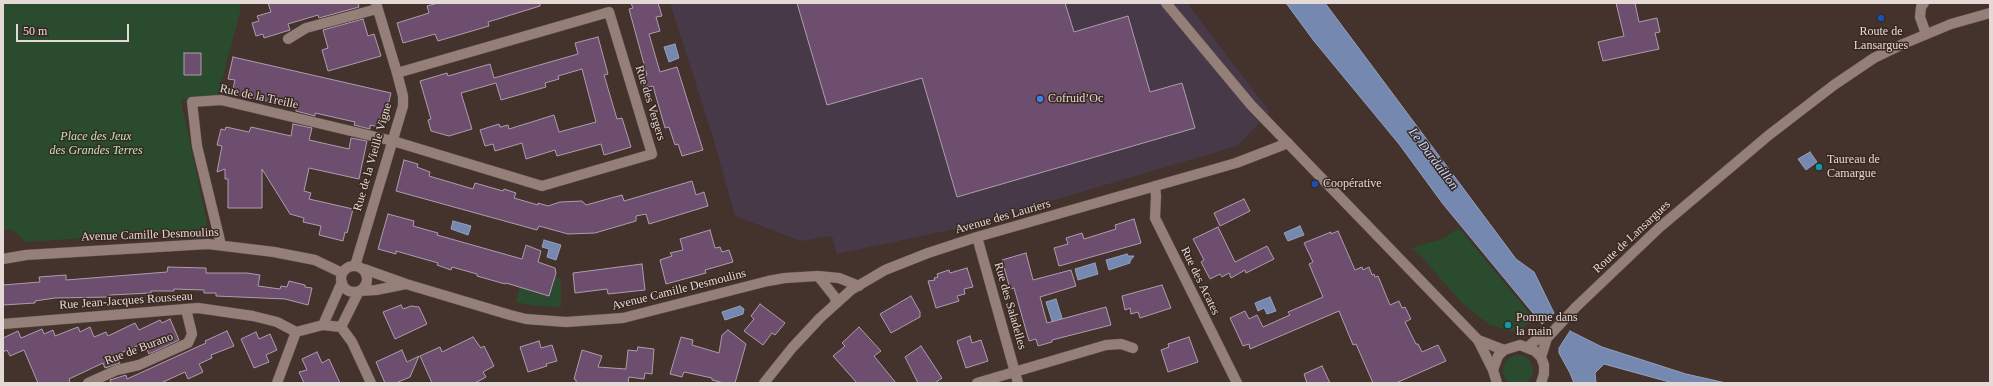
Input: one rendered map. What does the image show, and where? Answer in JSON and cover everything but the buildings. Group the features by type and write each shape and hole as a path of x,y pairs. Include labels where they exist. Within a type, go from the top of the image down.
{"street":[{"path":"1166,3 1251,105 1478,340 1493,370 1497,383"},
{"path":"1924,3 1921,7 1920,17 1926,34"},
{"name":"Rue de la Vieille Vigne","path":"288,39 306,28 376,6 397,72 403,96 403,106 359,267"},
{"name":"Rue des Vergers","path":"393,141 542,186 652,154 609,12 397,72"},
{"name":"Route de Lansargues","path":"1547,338 1576,307 1660,227 1769,135 1834,84 1874,58 1926,34 1951,24 1990,13"},
{"name":"Rue de la Treille","path":"221,245 197,146 192,102 220,100 393,141"},
{"name":"Avenue des Lauriers","path":"764,383 792,348 837,304 859,286 886,270 928,253 977,237 1236,163 1288,143"},
{"name":"Rue des Acates","path":"1155,186 1155,218 1237,383"},
{"name":"Rue des Saladelles","path":"977,237 1018,383"},
{"name":"Avenue Camille Desmoulins","path":"3,258 89,251 221,245 274,252 315,260 342,278"},
{"path":"322,325 342,278 350,266 359,267 368,278 367,284 359,291 341,327"},
{"name":"Avenue Camille Desmoulins","path":"359,267 406,284 526,318 593,321 639,315 768,281 818,276 839,278 859,286"},
{"path":"818,276 834,296 837,304"},
{"path":"342,278 348,290 359,291"},
{"name":"Avenue Camille Desmoulins","path":"359,291 376,290 406,284"},
{"name":"Rue Jean-Jacques Rousseau","path":"3,324 198,308 253,316 277,322 296,332"},
{"name":"Rue de Burano","path":"88,383 117,370 139,365 188,343 192,334 186,309"},
{"path":"277,383 296,332 322,325 341,327 352,342 371,383"},
{"path":"1528,347 1536,340 1547,338 1541,357"},
{"path":"1478,340 1504,350"},
{"path":"977,383 1106,345 1121,344 1133,348"},
{"path":"1493,370 1498,356 1504,350 1520,345 1528,347 1541,357 1544,365 1544,374 1541,383"}],"shaded area":[{"path":"670,3 1187,3 1270,112 1237,146 959,228 837,254 832,236 801,241 735,216 712,134"}],"green space":[{"name":"Place des Jeux des Grandes Terres","path":"3,3 239,3 241,8 218,96 181,100 207,223 205,230 26,242 11,229 3,231"},
{"path":"1459,228 1535,320 1513,332 1490,325 1463,304 1419,254 1411,248 1442,239"},
{"path":"554,278 561,278 561,307 535,306 516,302 520,287 548,296"},
{"path":"1518,355 1529,359 1533,370 1529,381 1518,385 1507,381 1503,370 1507,359"}],"water":[{"name":"Le Dardaillon","path":"1286,3 1325,3 1516,259 1534,272 1554,313 1542,324 1443,204 1399,144 1314,41"},
{"path":"675,44 679,58 669,62 664,47"},
{"path":"1810,152 1817,162 1806,170 1798,159"},
{"path":"453,221 471,226 468,235 451,229"},
{"path":"1300,226 1304,235 1288,241 1284,233"},
{"path":"544,240 561,245 556,260 547,257 549,249 542,247"},
{"path":"1127,254 1128,256 1134,256 1130,263 1109,270 1106,260"},
{"path":"1095,263 1098,274 1078,280 1075,269"},
{"path":"1270,297 1276,311 1267,314 1264,308 1258,311 1255,303"},
{"path":"1056,299 1063,321 1053,324 1046,302"},
{"path":"740,306 744,309 743,314 725,320 722,312"},
{"path":"1570,331 1602,347 1686,374 1726,383 1673,383 1604,364 1595,373 1596,383 1574,383 1559,353 1559,348"}],"place":[{"name":"Route de Lansargues","path":"1881,18"},
{"name":"Cofruid’Oc","path":"1040,99"},
{"name":"Taureau de Camargue","path":"1819,167"},
{"name":"Coopérative","path":"1315,184"},
{"name":"Pomme dans la main","path":"1508,325"}]}
